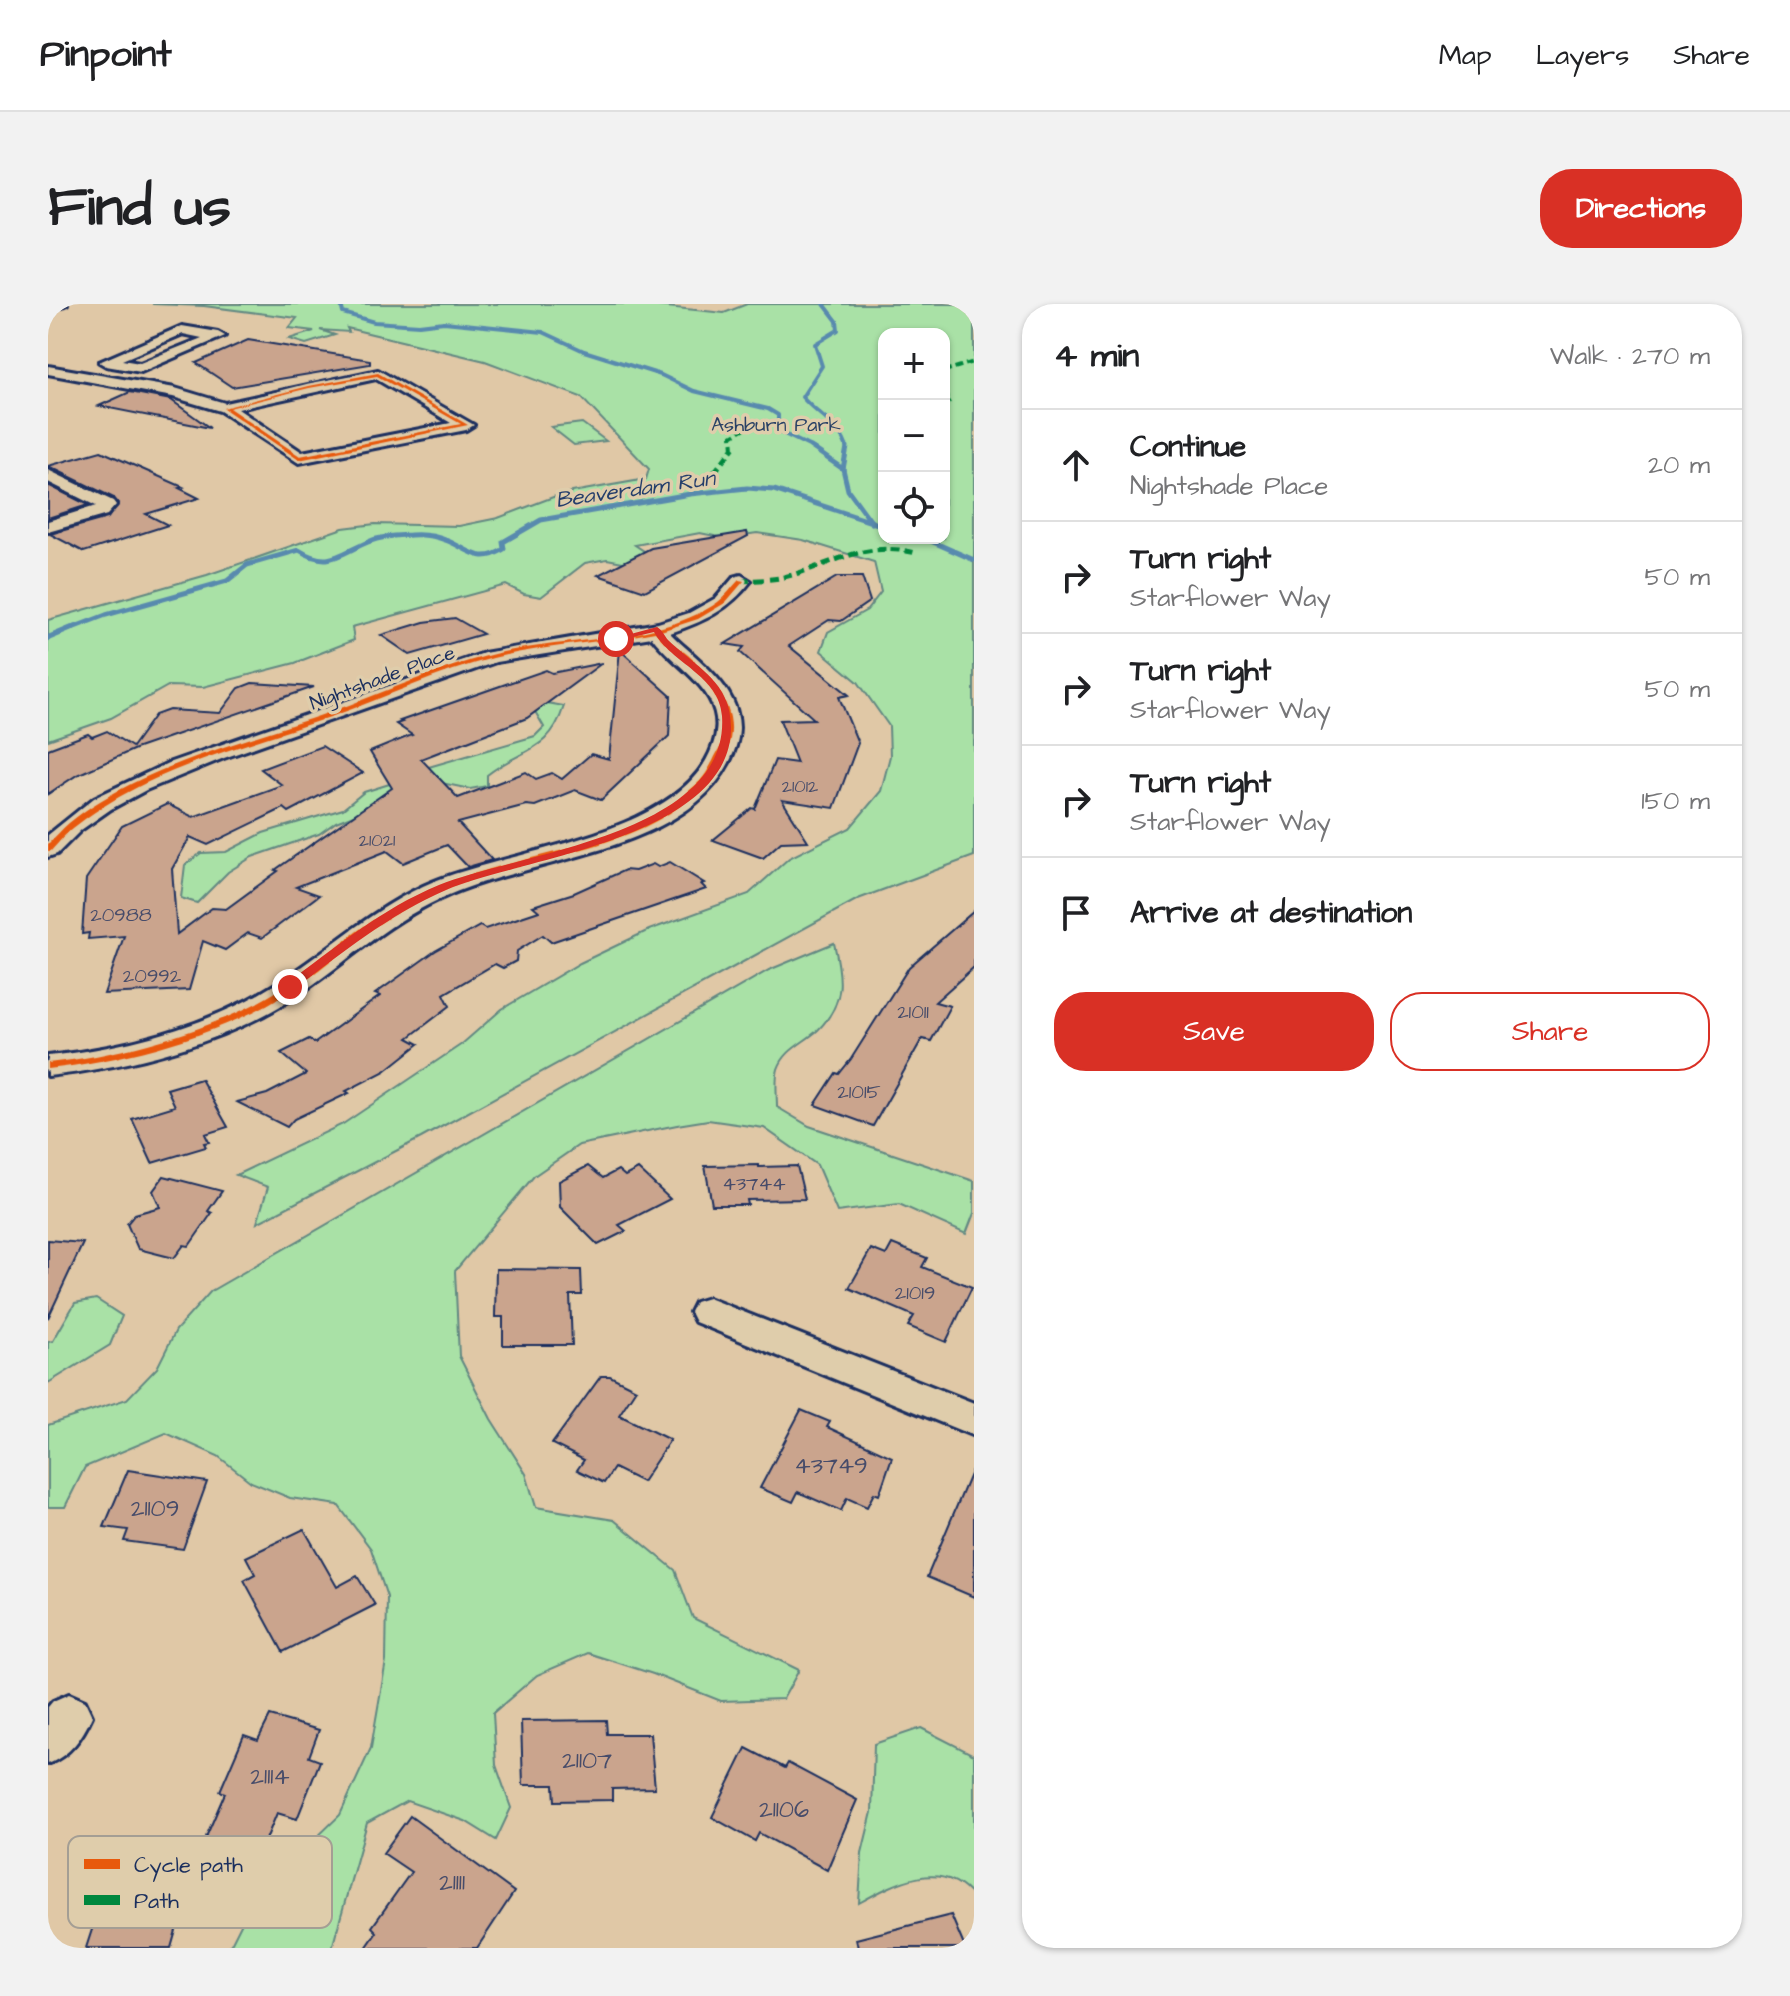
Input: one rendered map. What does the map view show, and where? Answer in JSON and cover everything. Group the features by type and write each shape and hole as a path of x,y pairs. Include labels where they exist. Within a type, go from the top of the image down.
{"street":[{"path":"48,308 60,304"},
{"path":"112,381 218,336 182,330 106,362 141,368"},
{"path":"48,370 199,399 225,408 299,458 466,425 378,374 225,408"},
{"path":"48,475 107,505 101,511 48,527"},
{"name":"Nightshade Place","path":"48,849 88,812 113,796 211,757 489,657 657,629 714,607 741,581"},
{"path":"50,1061 113,1054 203,1030 272,998 367,928 443,887 558,855 629,829 678,804 703,783 719,760 726,743 727,714 723,699 714,685 676,648 663,640 657,629"},
{"path":"708,1312 974,1420"}],"green space":[{"name":"Ashburn Park","path":"152,304 638,304 724,313 747,304 974,304 974,856 858,899 421,1138 257,1223 268,1187 236,1175 343,1124 462,1044 502,1009 580,963 649,930 749,894 789,858 850,828 881,791 890,756 889,726 858,682 821,651 828,632 867,610 881,592 874,562 803,540 757,533 724,538 700,533 635,545 656,559 628,563 607,559 585,563 541,597 524,594 506,585 352,627 354,640 295,663 203,687 168,686 111,718 48,740 48,620 207,575 343,528 375,524 459,526 498,518 561,494 646,479 649,469 581,397 485,361 347,328 349,332 320,330 335,335 306,344 289,339 314,331 289,328 297,318 204,306"},
{"path":"582,423 606,441 574,445 551,427"},
{"path":"547,703 564,706 558,722 542,742 487,775 487,786 470,789 437,782 336,822 319,834 252,857 228,872 197,903 181,898 185,865 201,853 226,852 263,833 343,809 364,792 399,781 415,771 535,736 544,727 533,708"},
{"path":"834,943 840,978 837,999 827,1020 781,1062 777,1078 777,1107 809,1126 974,1181 974,1213 966,1234 899,1204 837,1212 817,1165 764,1128 708,1120 579,1145 534,1176 455,1271 459,1356 491,1419 526,1474 536,1507 614,1520 675,1570 693,1618 799,1670 783,1699 721,1701 588,1653 537,1675 493,1713 496,1765 511,1808 496,1840 465,1821 407,1801 367,1823 332,1948 229,1948 239,1928 332,1928 332,1836 318,1836 340,1815 371,1748 386,1661 387,1597 371,1549 338,1505 290,1498 251,1482 218,1456 166,1433 85,1467 65,1507 48,1507 48,1425 127,1399 157,1368 176,1330 211,1291 769,970"},
{"path":"96,1299 122,1316 110,1345 48,1383 48,1342 53,1341 75,1303"},
{"path":"921,1728 974,1755 974,1898 948,1879 933,1876 903,1882 859,1903 862,1853 872,1812 874,1744"}],"building":[{"path":"248,340 370,360 370,364 232,387 196,363"},
{"path":"130,392 171,400 210,428 99,406"},
{"path":"101,451 183,487 179,488 199,498 146,514 168,525 84,552 50,534 108,518 118,503 114,498 48,466"},
{"path":"48,485 88,505 48,518"},
{"path":"747,532 748,536 645,591 598,575 651,548"},
{"path":"837,577 862,577 870,601 841,621 829,620 789,646 849,695 839,697 858,743 834,808 782,800 808,841 781,842 763,858 713,840 752,808 755,809 775,760 797,763 780,720 814,719 740,652 744,647 725,644"},
{"path":"455,618 483,634 410,655 381,635 424,622"},
{"path":"620,650 671,696 669,736 601,800 575,790 535,806 526,805 458,823 492,860 468,867 447,845 403,863 387,851 296,887 319,895 262,938 248,933 225,950 203,941 189,990 104,994 124,936 88,939 89,933 82,934 86,879 122,826 167,804 193,817 282,785 261,769 322,746 363,773 289,812 284,808 208,845 190,837 172,869 177,934 212,908 226,909 278,871 275,870 392,788 370,752 412,735 396,724 400,721 546,670 552,673 602,663 527,718 421,759 458,798 526,772 536,779 552,773 562,779 591,754 609,759"},
{"path":"252,683 314,687 135,749 77,775 48,794 48,749 88,734 92,737 107,731 132,747 155,715 169,710 220,713 239,688"},
{"path":"670,862 704,883 701,884 706,889 551,942 543,935 517,951 516,961 503,968 495,964 444,994 450,1006 408,1038 419,1044 385,1071 346,1091 349,1093 294,1119 287,1127 237,1102 267,1094 306,1074 281,1053 309,1039 315,1043 435,951 480,926 485,929 539,911 533,906 574,893 625,870 635,871 653,864 658,867"},
{"path":"974,911 974,967 935,1002 950,1006 931,1041 922,1039 873,1126 815,1105 836,1073 839,1074 851,1059 909,967"},
{"path":"201,1079 228,1127 205,1134 209,1142 204,1143 206,1147 152,1163 132,1119 175,1106 167,1089"},
{"path":"588,1166 603,1178 618,1170 625,1176 638,1169 670,1199 619,1225 626,1231 598,1245 560,1207 559,1181"},
{"path":"705,1166 797,1166 805,1199 747,1200 748,1205 712,1205"},
{"path":"164,1176 222,1191 208,1211 212,1213 189,1246 184,1245 174,1258 138,1249 127,1224 135,1214 160,1207 153,1191"},
{"path":"48,1240 83,1243 48,1318"},
{"path":"892,1244 927,1258 922,1267 972,1287 946,1342 908,1326 914,1316 849,1288 871,1249 886,1255"},
{"path":"496,1269 581,1270 582,1295 570,1295 572,1345 503,1345 503,1317 495,1317"},
{"path":"601,1376 610,1376 636,1389 619,1415 670,1440 642,1482 614,1468 604,1483 577,1470 584,1460 552,1444"},
{"path":"801,1410 830,1422 827,1427 892,1457 879,1495 874,1493 867,1507 847,1498 841,1511 798,1492 793,1502 760,1488"},
{"path":"974,1465 974,1597 927,1577"},
{"path":"128,1470 207,1482 183,1549 124,1541 128,1530 104,1527"},
{"path":"304,1529 337,1587 357,1576 375,1605 283,1652 244,1580 255,1574 246,1557"},
{"path":"270,1716 319,1730 309,1757 320,1761 297,1819 277,1813 267,1836 206,1836 225,1793 220,1791 244,1735 258,1740"},
{"path":"606,1720 607,1734 650,1734 655,1788 612,1789 612,1800 555,1801 554,1785 523,1785 521,1721"},
{"path":"746,1748 785,1768 788,1763 857,1800 827,1870 759,1833 755,1841 712,1817"},
{"path":"410,1816 514,1892 477,1948 366,1948 377,1932 372,1927 411,1872 383,1853"},
{"path":"951,1915 965,1948 858,1948 856,1939"},
{"path":"92,1928 177,1928 171,1948 86,1948"}],"waterway":[{"path":"341,304 343,313 374,322 419,325 444,322 543,332 584,351 661,375 694,391 768,409 778,415 778,431 811,447"},
{"path":"824,304 837,321 838,330 815,344 822,366 802,397 835,428 847,448"},
{"path":"811,447 815,449"},
{"path":"811,447 843,469"},
{"path":"843,469 847,448"},
{"path":"843,469 848,490 871,522"},
{"name":"Beaverdam Run","path":"70,629 106,615 227,581 247,565 299,550 309,556 326,559 379,539 420,535 439,538 475,554 488,556 504,549 503,542 541,520 690,494 747,488 774,490 871,522"},
{"name":"Beaverdam Run","path":"871,522 878,524"},
{"name":"Beaverdam Run","path":"938,544 974,560"},
{"name":"Beaverdam Run","path":"48,638 70,629"}],"marked path":[{"path":"950,369 974,362"},
{"path":"705,484 734,448 732,436 750,425"},
{"path":"741,581 783,577 860,551 891,547 916,553"}],"cycle path":[{"path":"378,374 466,425 299,458 225,408 378,374"},
{"path":"48,849 72,825 102,804 176,768 491,657 663,628 696,617 723,602 741,581"},
{"path":"48,1066 132,1051 224,1021 273,998 375,923 441,888 600,841 641,825 677,805 705,780 724,747 727,718 723,704 709,681 657,629"}],"route":[{"path":"290,987 367,928 443,887 558,855 629,829 662,814 703,783 719,760 726,743 727,714 723,699 701,672 663,640 657,629 616,639"}]}
